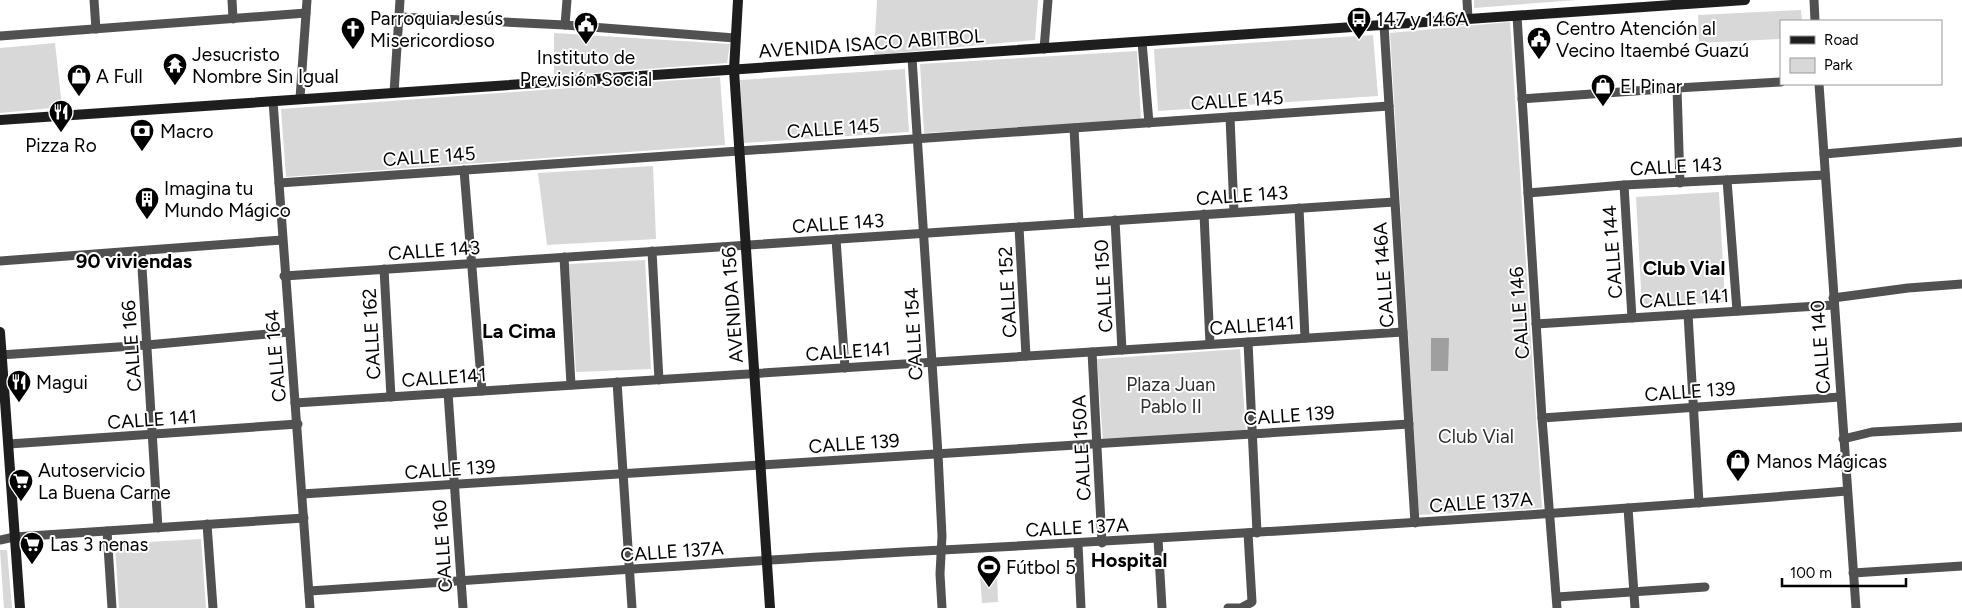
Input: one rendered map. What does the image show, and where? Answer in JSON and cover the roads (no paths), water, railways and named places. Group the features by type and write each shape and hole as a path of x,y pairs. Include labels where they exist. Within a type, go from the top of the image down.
{"main road":[{"name":"AVENIDA 156","path":"738,0 734,70 770,608"},
{"name":"AVENIDA ISACO ABITBOL","path":"0,120 1745,0"},
{"path":"0,332 20,608"}],"street":[{"path":"94,0 96,28"},
{"path":"232,0 233,19"},
{"path":"300,98 307,0"},
{"path":"394,93 400,0"},
{"path":"565,24 567,0"},
{"path":"1044,49 1048,0"},
{"path":"1467,0 1468,19"},
{"path":"1814,0 1815,20"},
{"path":"0,36 306,13"},
{"path":"399,16 565,24 735,38"},
{"name":"CALLE 146","path":"1517,16 1542,418 1557,608"},
{"name":"CALLE 146A","path":"1384,25 1415,523"},
{"path":"1142,42 1149,123"},
{"name":"CALLE 154","path":"912,58 938,454 942,608"},
{"path":"1522,99 1780,82"},
{"name":"CALLE 140","path":"1819,85 1856,608"},
{"path":"1677,88 1680,183"},
{"name":"CALLE 164","path":"273,100 284,276 298,424 310,608"},
{"name":"CALLE 145","path":"279,183 1389,106"},
{"path":"1230,117 1234,212"},
{"path":"1074,128 1079,223"},
{"path":"1824,154 1962,142"},
{"path":"464,170 482,391"},
{"name":"CALLE 143","path":"1528,193 1624,185 1825,175"},
{"path":"1727,180 1737,311"},
{"name":"CALLE 144","path":"1624,185 1632,318"},
{"name":"CALLE 143","path":"284,276 1394,202"},
{"path":"1300,208 1306,338"},
{"path":"1204,214 1210,344"},
{"name":"CALLE 150","path":"1115,220 1122,350"},
{"name":"CALLE 152","path":"1020,227 1026,356"},
{"path":"836,239 845,368"},
{"path":"0,261 282,240"},
{"name":"CALLE 166","path":"141,251 158,528"},
{"path":"652,251 659,380"},
{"path":"564,257 571,385"},
{"name":"CALLE 162","path":"384,269 391,397"},
{"name":"CALLE 141","path":"1536,324 1737,311 1834,301 1908,288 1962,284"},
{"path":"1688,314 1699,503"},
{"path":"1,355 147,345 289,332"},
{"name":"CALLE141","path":"295,403 1403,332"},
{"path":"1228,608 1241,608 1252,602 1252,434 1248,342"},
{"name":"CALLE 150A","path":"1092,352 1102,543"},
{"path":"617,382 632,608"},
{"name":"CALLE 160","path":"448,393 463,608"},
{"name":"CALLE 139","path":"1542,418 1840,397"},
{"name":"CALLE 141","path":"9,444 298,424"},
{"name":"CALLE 139","path":"302,494 1409,424"},
{"path":"1843,439 1872,432 1962,427"},
{"name":"CALLE 137A","path":"309,590 941,550 1102,543 1415,523 1847,491"},
{"path":"1628,508 1635,608"},
{"path":"0,540 14,537 304,518"},
{"path":"208,524 213,608"},
{"path":"106,531 112,608"},
{"path":"1158,539 1162,608"},
{"path":"1078,544 1081,608"},
{"path":"1853,573 1962,566"},
{"path":"1556,597 1705,587"}],"place":[{"name":"147 y 146A","path":"1359,40"},
{"name":"Instituto de Previsión Social","path":"586,45"},
{"name":"Parroquia Jesús Misericordioso","path":"353,50"},
{"name":"Centro Atención al Vecino Itaembé Guazú","path":"1539,60"},
{"name":"Jesucristo Nombre Sin Igual","path":"175,86"},
{"name":"A Full","path":"79,97"},
{"name":"El Pinar","path":"1603,107"},
{"name":"Pizza Ro","path":"61,133"},
{"name":"Macro","path":"142,152"},
{"name":"Imagina tu Mundo Mágico","path":"147,220"},
{"name":"Magui","path":"19,403"},
{"name":"Manos Mágicas","path":"1738,482"},
{"name":"Autoservicio La Buena Carne","path":"21,502"},
{"name":"Las 3 nenas","path":"32,565"},
{"name":"Fútbol 5","path":"989,588"}],"district":[{"name":"90 viviendas","path":"134,261"},
{"name":"Club Vial","path":"1684,268"},
{"name":"La Cima","path":"519,331"},
{"name":"Hospital","path":"1129,560"}],"park label":[{"name":"Plaza Juan Pablo II","path":"1171,395"}]}
